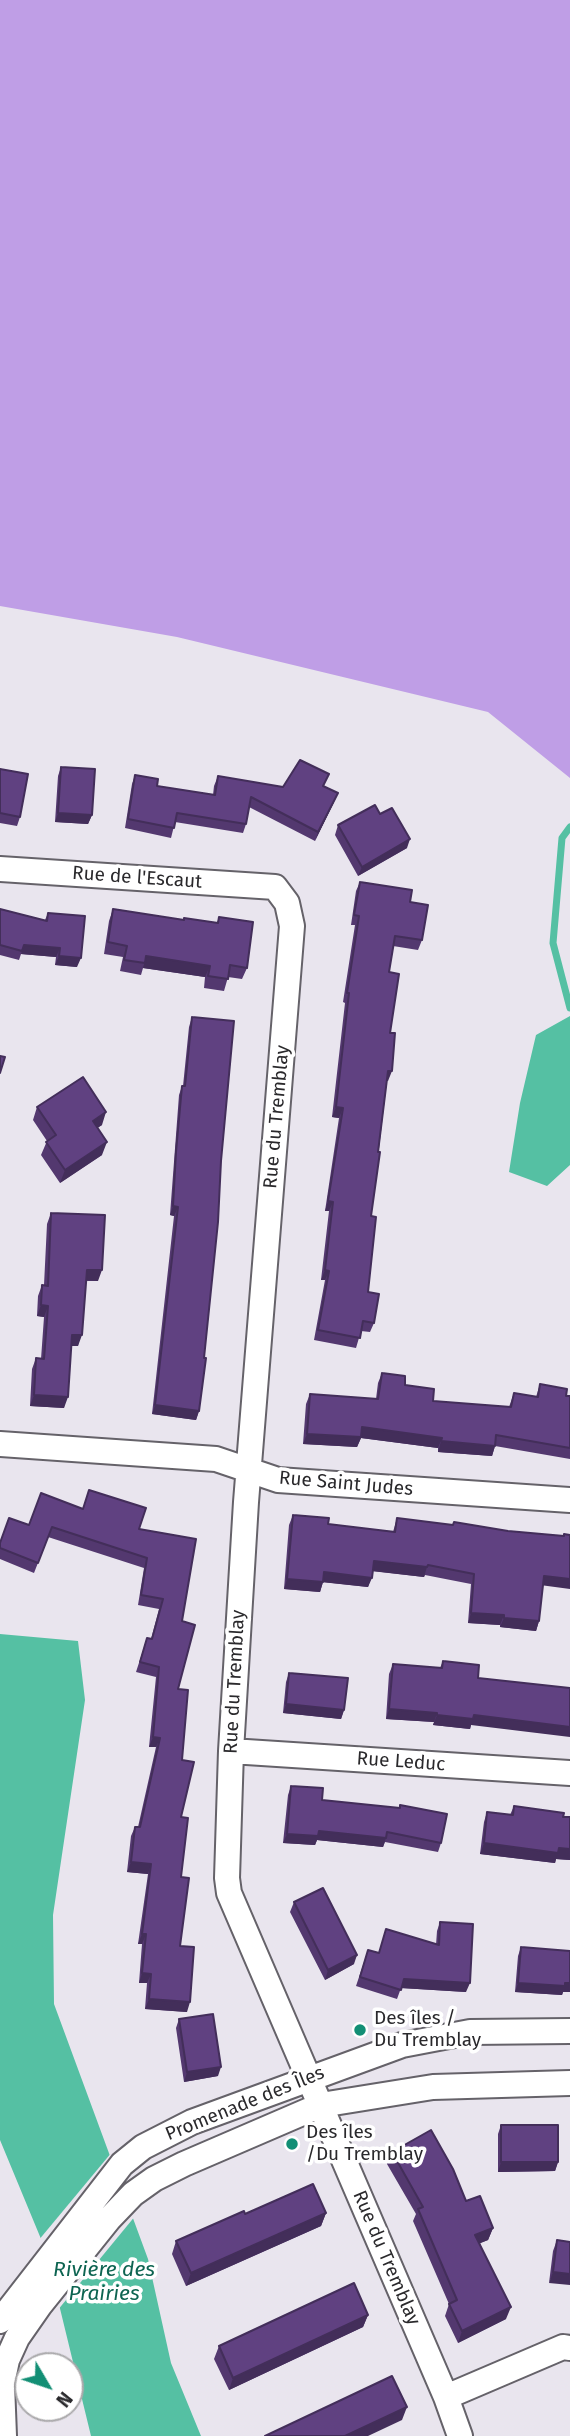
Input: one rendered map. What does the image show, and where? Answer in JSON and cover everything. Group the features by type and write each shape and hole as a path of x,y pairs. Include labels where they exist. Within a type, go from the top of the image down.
{"street":[{"name":"Rue de l'Escaut","path":"0,869 275,887"},
{"name":"Rue du Tremblay","path":"275,887 287,903 292,926 249,1470 231,1751 226,1860 229,1893 446,2397 460,2436"},
{"name":"Rue Saint Judes","path":"0,1444 216,1459 278,1480 570,1500"},
{"name":"Rue Leduc","path":"231,1751 570,1773"},
{"name":"Promenade des Îles","path":"4,2436 2,2384 7,2360 35,2294 122,2164 143,2147 192,2122 402,2045 470,2032 570,2031"},
{"name":"Promenade des Îles","path":"0,2321 35,2294 133,2194 153,2179 321,2105 433,2087 570,2083"},
{"path":"446,2397 563,2347 570,2348"}],"shaded area":[{"path":"0,0 570,0 570,778 488,712 177,637 0,606"}],"water":[{"path":"570,1016 570,1165 547,1186 509,1172 520,1103 536,1035"},
{"name":"Rivière des Prairies","path":"0,1634 78,1641 85,1700 53,1915 54,2004 148,2259 171,2363 201,2436 91,2436 84,2407 84,2352 71,2352 46,2251 0,2140"}],"pier":[{"path":"112,2152 136,2215 57,2311 38,2241"}],"building":[{"path":"300,760 329,774 323,786 338,793 318,832 251,797 246,824 177,813 174,828 128,819 135,775 158,779 157,786 215,795 218,776 283,787"},
{"path":"61,767 95,769 92,815 58,813"},
{"path":"0,769 28,774 20,817 0,813"},
{"path":"375,805 380,814 392,808 410,839 362,867 338,825"},
{"path":"360,882 412,890 410,902 428,905 422,940 395,936 389,972 399,974 390,1033 395,1033 392,1071 388,1071 371,1216 376,1217 368,1292 379,1294 374,1323 363,1321 360,1338 318,1330 329,1271 325,1270 333,1202 328,1201 343,1108 336,1107 347,993 359,916 354,915"},
{"path":"0,909 47,921 48,913 85,916 81,958 59,956 60,948 24,945 22,951 0,945"},
{"path":"113,909 184,920 218,923 219,917 253,922 247,968 230,965 228,979 208,976 210,966 146,956 145,963 124,960 127,946 108,942"},
{"path":"192,1017 234,1021 206,1358 199,1411 155,1405 178,1207 173,1206 176,1152"},
{"path":"0,1056 5,1057 0,1073"},
{"path":"83,1077 106,1112 93,1121 107,1142 65,1170 46,1142 56,1135 37,1107"},
{"path":"51,1213 105,1215 102,1270 87,1270 82,1335 72,1335 68,1397 34,1395 36,1358 44,1359 48,1306 41,1305 42,1285 48,1286"},
{"path":"382,1373 405,1376 405,1385 434,1389 433,1401 511,1407 514,1393 538,1397 540,1384 567,1389 566,1396 570,1396 570,1448 496,1435 495,1446 441,1441 442,1438 362,1427 361,1437 307,1434 310,1394 378,1399"},
{"path":"89,1490 146,1508 139,1529 196,1539 182,1621 195,1625 178,1689 188,1690 182,1760 194,1762 181,1817 188,1818 181,1877 189,1878 180,1946 194,1947 190,2002 149,1999 151,1974 142,1973 146,1934 142,1934 151,1864 131,1862 135,1827 140,1827 160,1738 153,1737 159,1667 140,1662 147,1638 152,1639 163,1599 141,1595 147,1558 52,1527 38,1563 0,1548 9,1518 29,1525 41,1493 83,1509"},
{"path":"293,1515 329,1518 328,1524 395,1532 397,1518 570,1535 570,1579 544,1576 539,1621 471,1613 474,1574 428,1565 374,1561 372,1578 324,1572 323,1582 287,1579"},
{"path":"443,1661 479,1665 478,1678 570,1688 570,1727 474,1715 473,1719 389,1709 393,1664 442,1668"},
{"path":"289,1673 348,1678 344,1710 286,1704"},
{"path":"291,1786 323,1788 322,1800 400,1808 400,1805 447,1814 441,1843 387,1832 386,1838 319,1831 318,1836 287,1834"},
{"path":"514,1806 564,1813 563,1817 570,1817 570,1849 559,1848 558,1853 484,1843 487,1812 513,1815"},
{"path":"323,1888 357,1955 328,1970 294,1902"},
{"path":"440,1922 473,1924 470,1983 404,1979 401,1990 360,1977 368,1950 379,1953 386,1929 439,1945"},
{"path":"521,1947 570,1951 570,1983 565,1983 565,1986 518,1983"},
{"path":"213,2014 221,2067 187,2072 179,2019"},
{"path":"501,2125 558,2125 558,2162 501,2162"},
{"path":"431,2130 453,2169 466,2201 480,2196 493,2228 475,2235 511,2307 462,2331 449,2304 457,2300 418,2209 423,2207 392,2152"},
{"path":"313,2184 326,2213 191,2273 176,2241"},
{"path":"557,2240 570,2242 570,2274 553,2272"},
{"path":"354,2283 368,2315 233,2378 219,2346"},
{"path":"392,2376 407,2407 345,2436 265,2436"}],"waterway":[{"path":"570,827 562,838 553,943 570,1008"}],"place":[{"name":"Des îles / Du Tremblay","path":"360,2030"},
{"name":"Des îles /Du Tremblay","path":"292,2144"}]}
